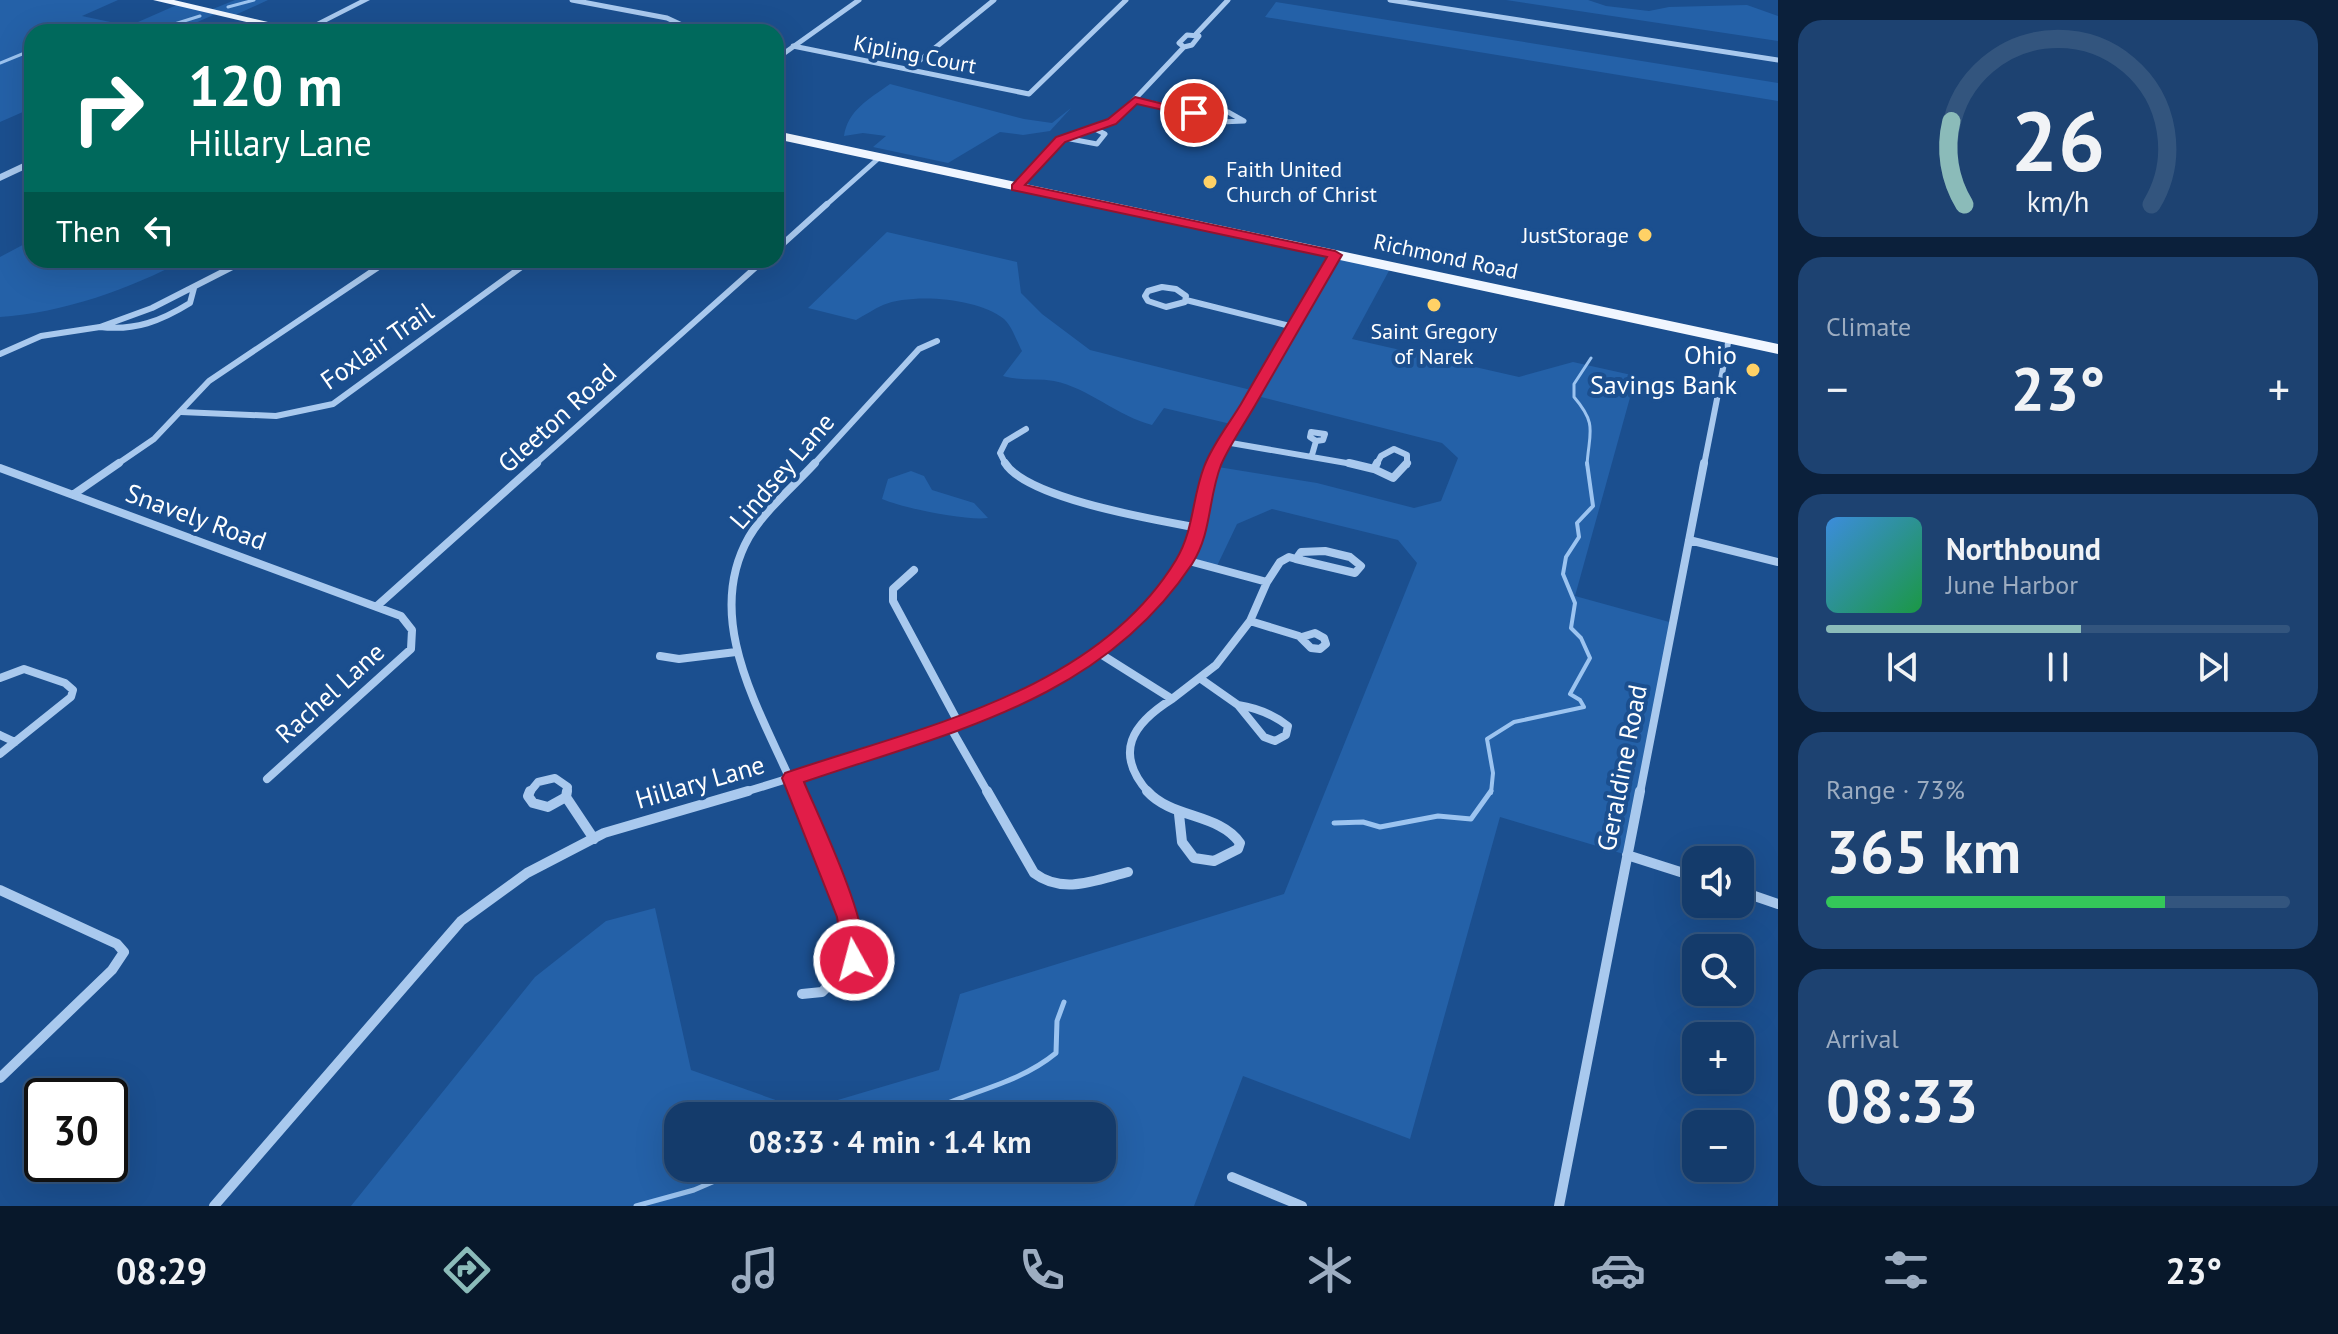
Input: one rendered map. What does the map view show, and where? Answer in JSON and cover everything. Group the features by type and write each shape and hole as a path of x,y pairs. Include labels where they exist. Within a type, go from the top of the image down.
{"main road":[{"path":"159,0 267,24"},
{"name":"Richmond Road","path":"784,137 1778,349"}],"street":[{"path":"319,24 366,0"},
{"path":"572,0 667,18 680,24"},
{"path":"784,53 859,0"},
{"path":"909,69 994,0"},
{"name":"Kipling Court","path":"793,46 1029,94 1126,0"},
{"path":"1017,187 1064,138 1112,122 1184,47 1194,43 1199,36 1196,34 1228,0"},
{"path":"1390,0 1778,60"},
{"path":"1135,100 1195,112 1206,109 1239,115 1244,121 1239,124 1217,121 1197,117 1195,112"},
{"path":"1064,138 1097,144 1105,134 1095,129"},
{"path":"784,243 880,157"},
{"path":"0,178 24,166"},
{"name":"Hillary Lane","path":"214,1206 461,921 527,873 604,833 792,778 954,724 1042,688 1099,653 1152,605 1185,560 1199,528 1212,466 1335,255"},
{"path":"100,327 152,308 231,268"},
{"path":"74,494 154,439 209,381 377,268"},
{"name":"Foxlair Trail","path":"181,412 255,419 309,413 333,404 520,268"},
{"name":"Gleeton Road","path":"377,606 755,268"},
{"path":"1186,300 1183,292 1168,287 1152,289 1145,295 1150,302 1164,307 1177,306 1186,300 1294,327"},
{"path":"0,354 57,331 100,327 119,330 158,323 190,303 194,288"},
{"name":"Geraldine Road","path":"1559,1206 1729,338"},
{"path":"1,341 14,346"},
{"name":"Lindsey Lane","path":"802,994 822,992 854,960 848,917 792,778 736,652 730,601 737,562 751,534 919,349 937,341"},
{"path":"1026,429 1010,437 1001,448 1002,460 1011,471 1061,497 1084,504 1199,528"},
{"path":"1312,455 1316,441"},
{"path":"1225,442 1312,455 1374,469 1393,478 1407,466 1407,455 1394,449 1381,456 1374,469"},
{"name":"Snavely Road","path":"0,468 377,606"},
{"path":"1689,540 1778,562"},
{"path":"1179,814 1180,843 1185,852 1195,858 1210,860 1238,849 1239,837 1228,829 1179,814 1157,800 1137,780 1130,756 1133,730 1145,716 1201,679 1226,656 1250,621 1267,582 1280,562 1289,557 1296,559 1355,573 1361,566 1351,557 1318,550 1301,552 1296,559"},
{"path":"1185,560 1267,582"},
{"path":"914,570 893,589 893,601 954,724 1034,873 1043,883 1060,887 1128,872"},
{"name":"Rachel Lane","path":"267,779 411,649 412,630 401,616 377,606"},
{"path":"1250,621 1302,637"},
{"path":"660,656 679,659 736,652"},
{"path":"1099,653 1172,699"},
{"path":"0,678 24,669 65,683 73,690 71,697 0,754"},
{"path":"1201,679 1238,705 1270,740 1280,740 1286,735 1288,726 1277,717 1266,711 1238,705"},
{"path":"0,735 15,742"},
{"path":"566,797 594,839"},
{"path":"1627,855 1682,873"},
{"path":"0,890 117,944 124,952 112,970 0,1078"},
{"path":"1754,896 1778,904"},
{"path":"1232,1177 1302,1206"}],"shaded area":[{"path":"0,0 118,0 82,16 120,24 24,24 24,112 0,122"},
{"path":"235,0 268,0 233,16 218,13 195,23 134,24 179,4 208,11"},
{"path":"1506,0 1588,0 1606,6 1649,11 1669,7 1747,5 1778,16 1778,41"},
{"path":"1276,2 1778,83 1778,101 1265,17"},
{"path":"890,84 1024,119 1052,123 1071,108 1050,131 1023,135 1000,132 948,163 873,147 886,136 863,133 844,136 855,112"},
{"path":"887,232 1017,262 1021,293 1042,314 1090,350 1255,391 1335,255 1391,267 1352,339 1519,377 1573,362 1636,376 1575,596 1673,623 1627,855 1500,817 1410,1139 1243,1076 1194,1206 351,1206 535,977 606,921 655,908 691,1070 781,1102 664,1102 664,1182 1116,1182 1116,1102 831,1102 939,1070 960,994 1284,894 1417,563 1398,540 1272,509 1237,524 1216,568 1185,560 1212,466 1317,483 1414,508 1441,501 1458,458 1442,443 1253,395 1235,425 1164,408 1152,425 1139,421 1067,385 1003,376 1022,351 1012,330 1004,319 993,312 962,302 928,299 896,301 856,320 808,308"},
{"path":"24,244 24,268 168,268 141,281 71,305 0,317 0,257"},
{"path":"911,471 924,476 932,490 974,503 988,518 935,513 882,499 888,479"}],"waterway":[{"path":"228,7 254,0"},
{"path":"174,24 200,16"},
{"path":"0,63 24,53"},
{"path":"1587,464 1589,422 1574,397 1574,384 1591,358"},
{"path":"1491,793 1493,773 1487,739 1514,722 1584,707 1580,700 1570,694 1590,658 1581,638 1571,628 1575,603 1563,574 1566,557 1579,537 1577,523 1593,506 1587,464"},
{"path":"1334,823 1363,822 1380,827 1438,816 1471,819 1491,791"},
{"path":"952,1102 1007,1081 1056,1053 1057,1021 1064,1002"},
{"path":"636,1206 713,1182"}],"place":[{"name":"Faith United Church of Christ","path":"1210,182"},
{"name":"JustStorage","path":"1645,235"},
{"name":"Saint Gregory of Narek","path":"1434,305"},
{"name":"Ohio Savings Bank","path":"1753,370"}],"route":[{"path":"854,960 848,917 792,778 958,722 1042,688 1099,653 1152,605 1185,560 1199,528 1212,466 1332,263 1335,255 1017,187 1061,139 1112,122 1135,100 1194,113"}]}
